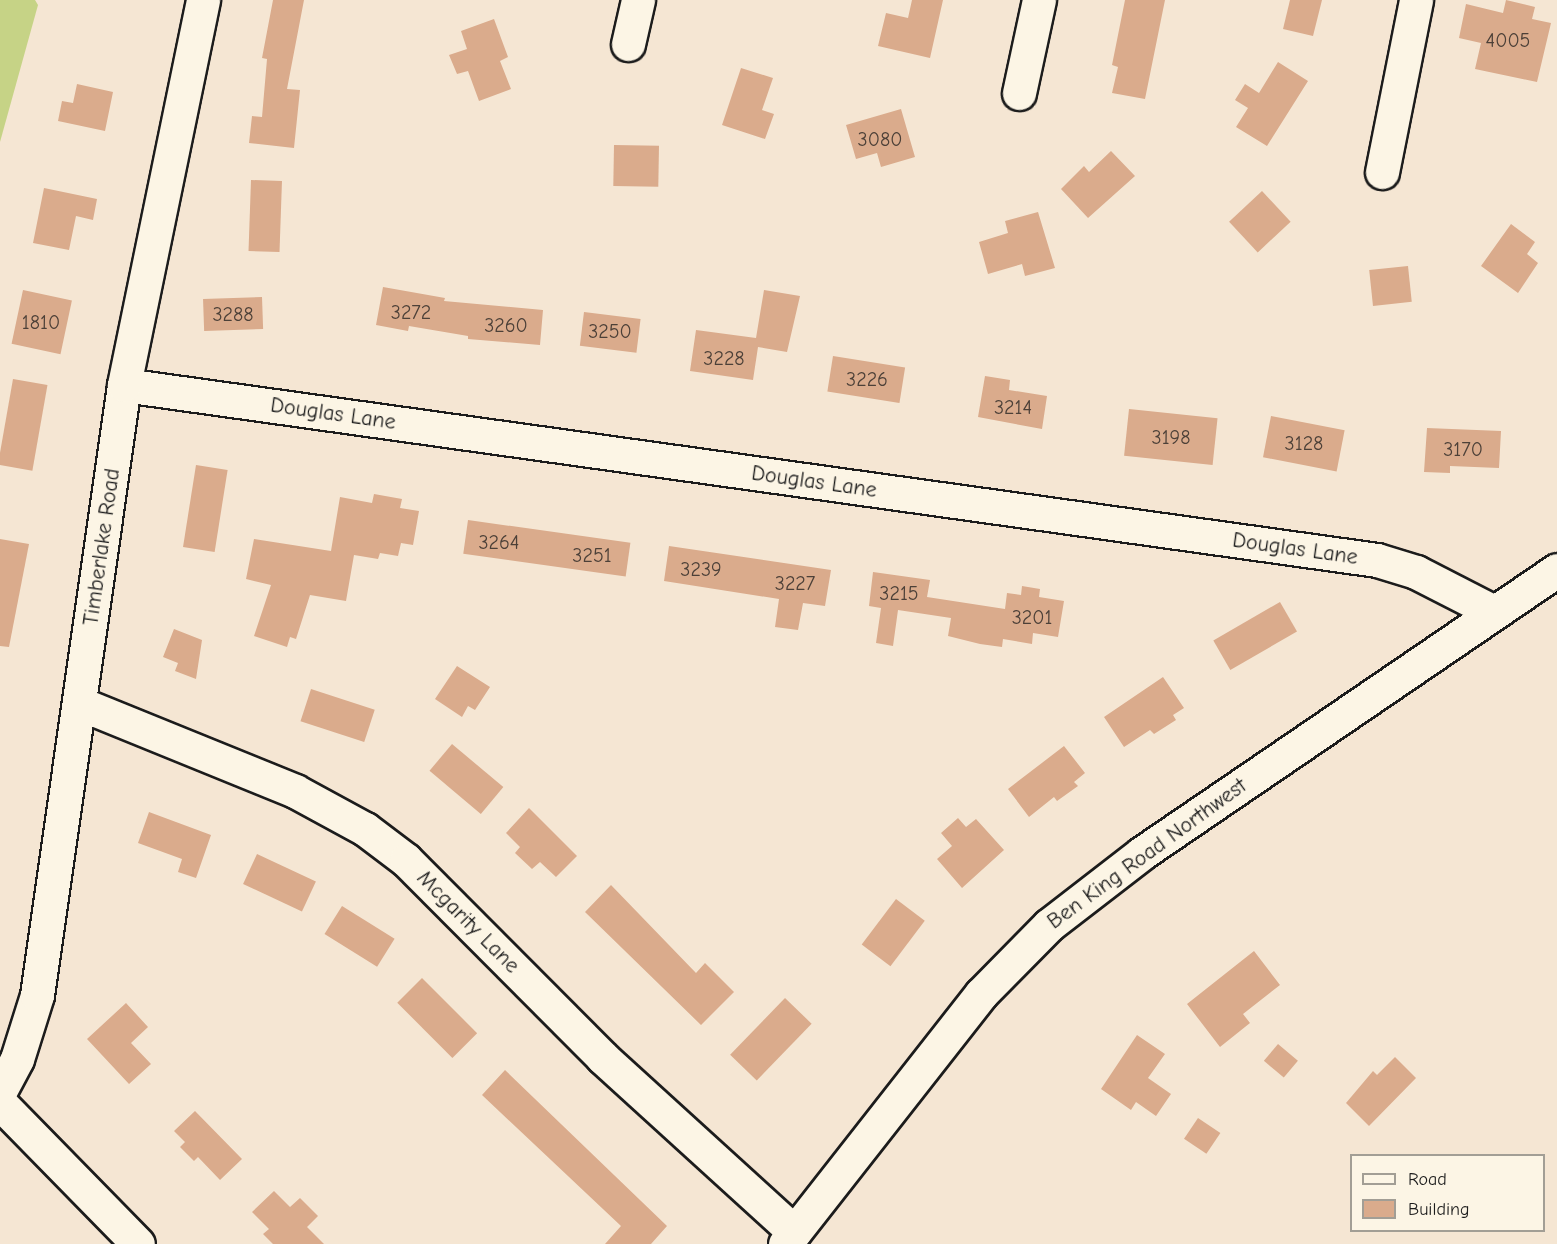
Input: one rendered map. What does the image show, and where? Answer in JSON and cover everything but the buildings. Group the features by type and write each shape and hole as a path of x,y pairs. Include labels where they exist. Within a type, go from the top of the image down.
{"street":[{"name":"Timberlake Road","path":"0,1091 17,1059 37,995 81,704 124,385 203,0"},
{"path":"628,44 638,0"},
{"path":"1019,93 1040,0"},
{"path":"1382,172 1416,0"},
{"name":"Douglas Lane","path":"124,385 1377,560 1416,572 1494,612"},
{"name":"Ben King Road Northwest","path":"789,1238 981,994 1048,925 1142,853 1557,570"},
{"name":"Mcgarity Lane","path":"81,704 295,791 365,829 406,860 602,1057 789,1238"},
{"path":"0,1103 138,1244"}],"green space":[{"path":"0,0 35,0 38,5 0,142"}]}
